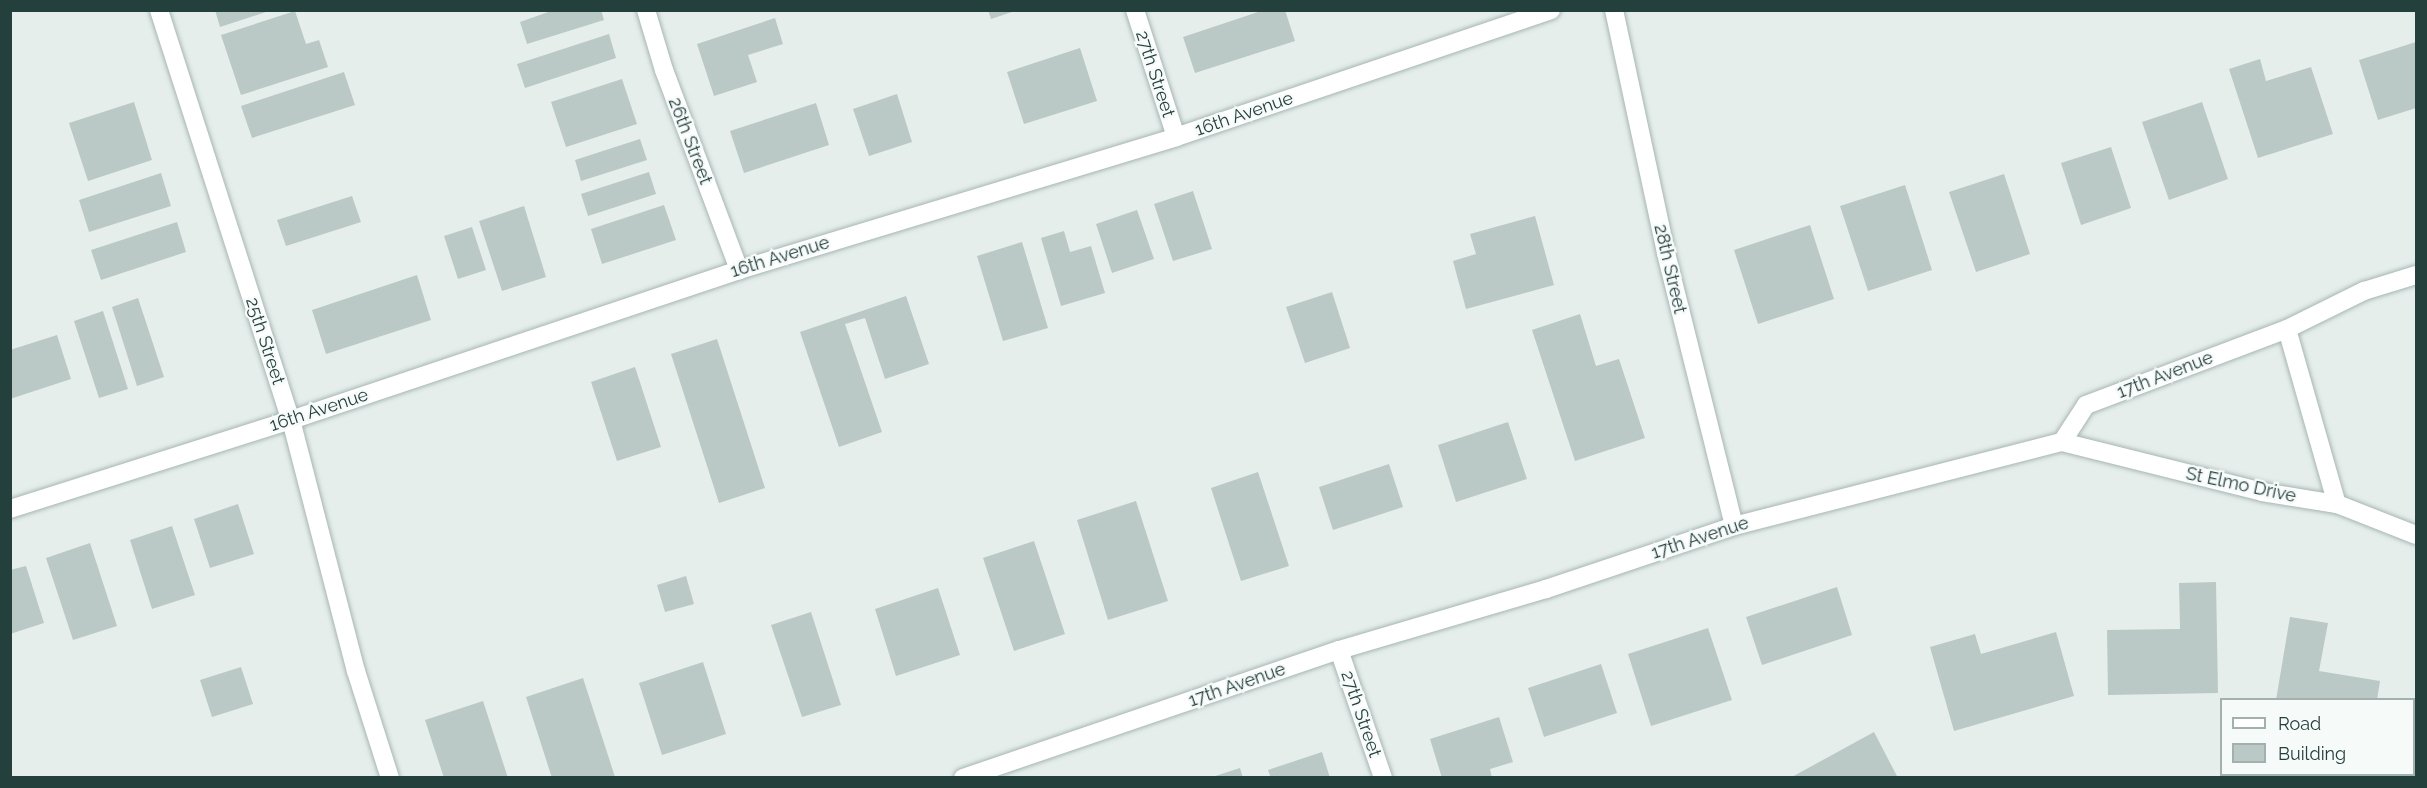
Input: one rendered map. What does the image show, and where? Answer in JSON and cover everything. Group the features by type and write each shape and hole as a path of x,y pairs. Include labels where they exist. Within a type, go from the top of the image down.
{"street":[{"name":"25th Street","path":"159,10 291,420 356,671 390,777"},
{"name":"26th Street","path":"646,10 663,70 739,270"},
{"name":"27th Street","path":"1135,10 1176,137"},
{"name":"16th Avenue","path":"10,509 291,420 739,270 1176,137 1551,10"},
{"name":"28th Street","path":"1614,10 1666,253 1734,526"},
{"name":"17th Avenue","path":"963,777 1339,650 1546,589 1734,526 2062,442 2086,405 2287,329 2364,291 2416,275"},
{"path":"2287,329 2337,504"},
{"name":"St Elmo Drive","path":"2062,442 2262,492 2337,504 2416,535"},
{"name":"27th Street","path":"1339,650 1383,777"}],"building":[{"path":"215,10 269,10 269,11 220,27"},
{"path":"554,10 601,10 604,20 527,44 520,22"},
{"path":"988,10 1015,10 1015,11 991,19"},
{"path":"1264,10 1285,10 1295,41 1195,73 1183,37"},
{"path":"295,11 306,44 319,40 328,67 241,95 221,35"},
{"path":"775,18 783,44 748,55 757,82 714,96 697,44"},
{"path":"609,34 616,58 525,88 517,64"},
{"path":"2416,42 2416,108 2378,120 2359,60"},
{"path":"1080,48 1097,101 1024,124 1007,72"},
{"path":"2260,59 2266,81 2311,67 2333,134 2258,158 2229,69"},
{"path":"344,72 355,105 252,138 241,106"},
{"path":"622,79 637,124 566,147 551,102"},
{"path":"897,94 912,142 869,156 853,109"},
{"path":"134,102 152,160 88,181 69,123"},
{"path":"2202,102 2228,179 2169,200 2142,122"},
{"path":"816,103 829,145 744,173 730,131"},
{"path":"640,139 647,160 581,181 575,160"},
{"path":"2111,147 2131,208 2081,225 2061,163"},
{"path":"649,172 656,194 588,216 581,194"},
{"path":"161,173 171,206 89,232 79,200"},
{"path":"2004,174 2030,254 1976,272 1949,192"},
{"path":"1905,185 1932,270 1868,291 1840,206"},
{"path":"1193,191 1212,249 1173,261 1154,204"},
{"path":"352,196 361,222 286,246 277,220"},
{"path":"664,205 676,240 602,264 591,229"},
{"path":"524,206 546,277 502,291 479,221"},
{"path":"1137,210 1154,259 1112,273 1096,224"},
{"path":"1535,216 1554,285 1466,309 1453,261 1476,254 1470,234"},
{"path":"177,222 186,252 101,280 91,250"},
{"path":"1810,225 1834,299 1758,324 1734,250"},
{"path":"472,227 486,270 458,279 444,236"},
{"path":"1064,231 1070,252 1091,246 1105,293 1061,306 1041,238"},
{"path":"1022,242 1048,328 1003,341 977,256"},
{"path":"417,275 431,320 326,354 312,310"},
{"path":"1332,292 1350,348 1305,363 1286,307"},
{"path":"906,296 929,364 885,379 865,318 845,324 882,432 839,447 800,332"},
{"path":"138,298 164,377 137,386 112,307"},
{"path":"103,311 128,389 99,398 74,321"},
{"path":"1580,314 1596,366 1619,359 1645,438 1575,461 1532,330"},
{"path":"57,335 71,379 10,399 10,350"},
{"path":"717,339 765,488 719,503 671,354"},
{"path":"635,367 661,447 617,461 591,382"},
{"path":"1508,422 1527,479 1456,502 1438,445"},
{"path":"1389,464 1403,507 1333,530 1319,487"},
{"path":"1258,472 1289,566 1241,581 1211,488"},
{"path":"1136,501 1168,601 1108,620 1077,520"},
{"path":"238,504 254,554 210,568 194,519"},
{"path":"172,526 195,595 152,609 130,540"},
{"path":"1034,541 1065,634 1014,651 983,558"},
{"path":"90,543 117,626 73,640 46,558"},
{"path":"26,566 44,623 10,634 10,570"},
{"path":"686,576 694,604 665,612 657,585"},
{"path":"2216,582 2218,693 2108,695 2107,630 2180,629 2179,583"},
{"path":"1837,587 1852,635 1762,665 1746,617"},
{"path":"938,588 960,655 896,676 875,609"},
{"path":"811,612 841,705 802,717 771,625"},
{"path":"2290,617 2328,623 2319,671 2380,681 2377,698 2276,698"},
{"path":"1708,628 1732,700 1651,726 1628,654"},
{"path":"2056,632 2074,696 1954,731 1930,647 1975,634 1981,654"},
{"path":"703,662 726,734 662,755 639,683"},
{"path":"1601,664 1617,713 1544,737 1528,688"},
{"path":"241,667 253,704 212,717 200,680"},
{"path":"583,678 615,777 552,778 526,697"},
{"path":"483,701 508,778 444,778 425,720"},
{"path":"1499,717 1513,762 1490,769 1492,778 1442,778 1430,739"},
{"path":"1874,732 1898,778 1790,778"},
{"path":"1322,752 1330,778 1271,778 1268,770"},
{"path":"1240,768 1243,778 1212,778 1212,777"}]}
